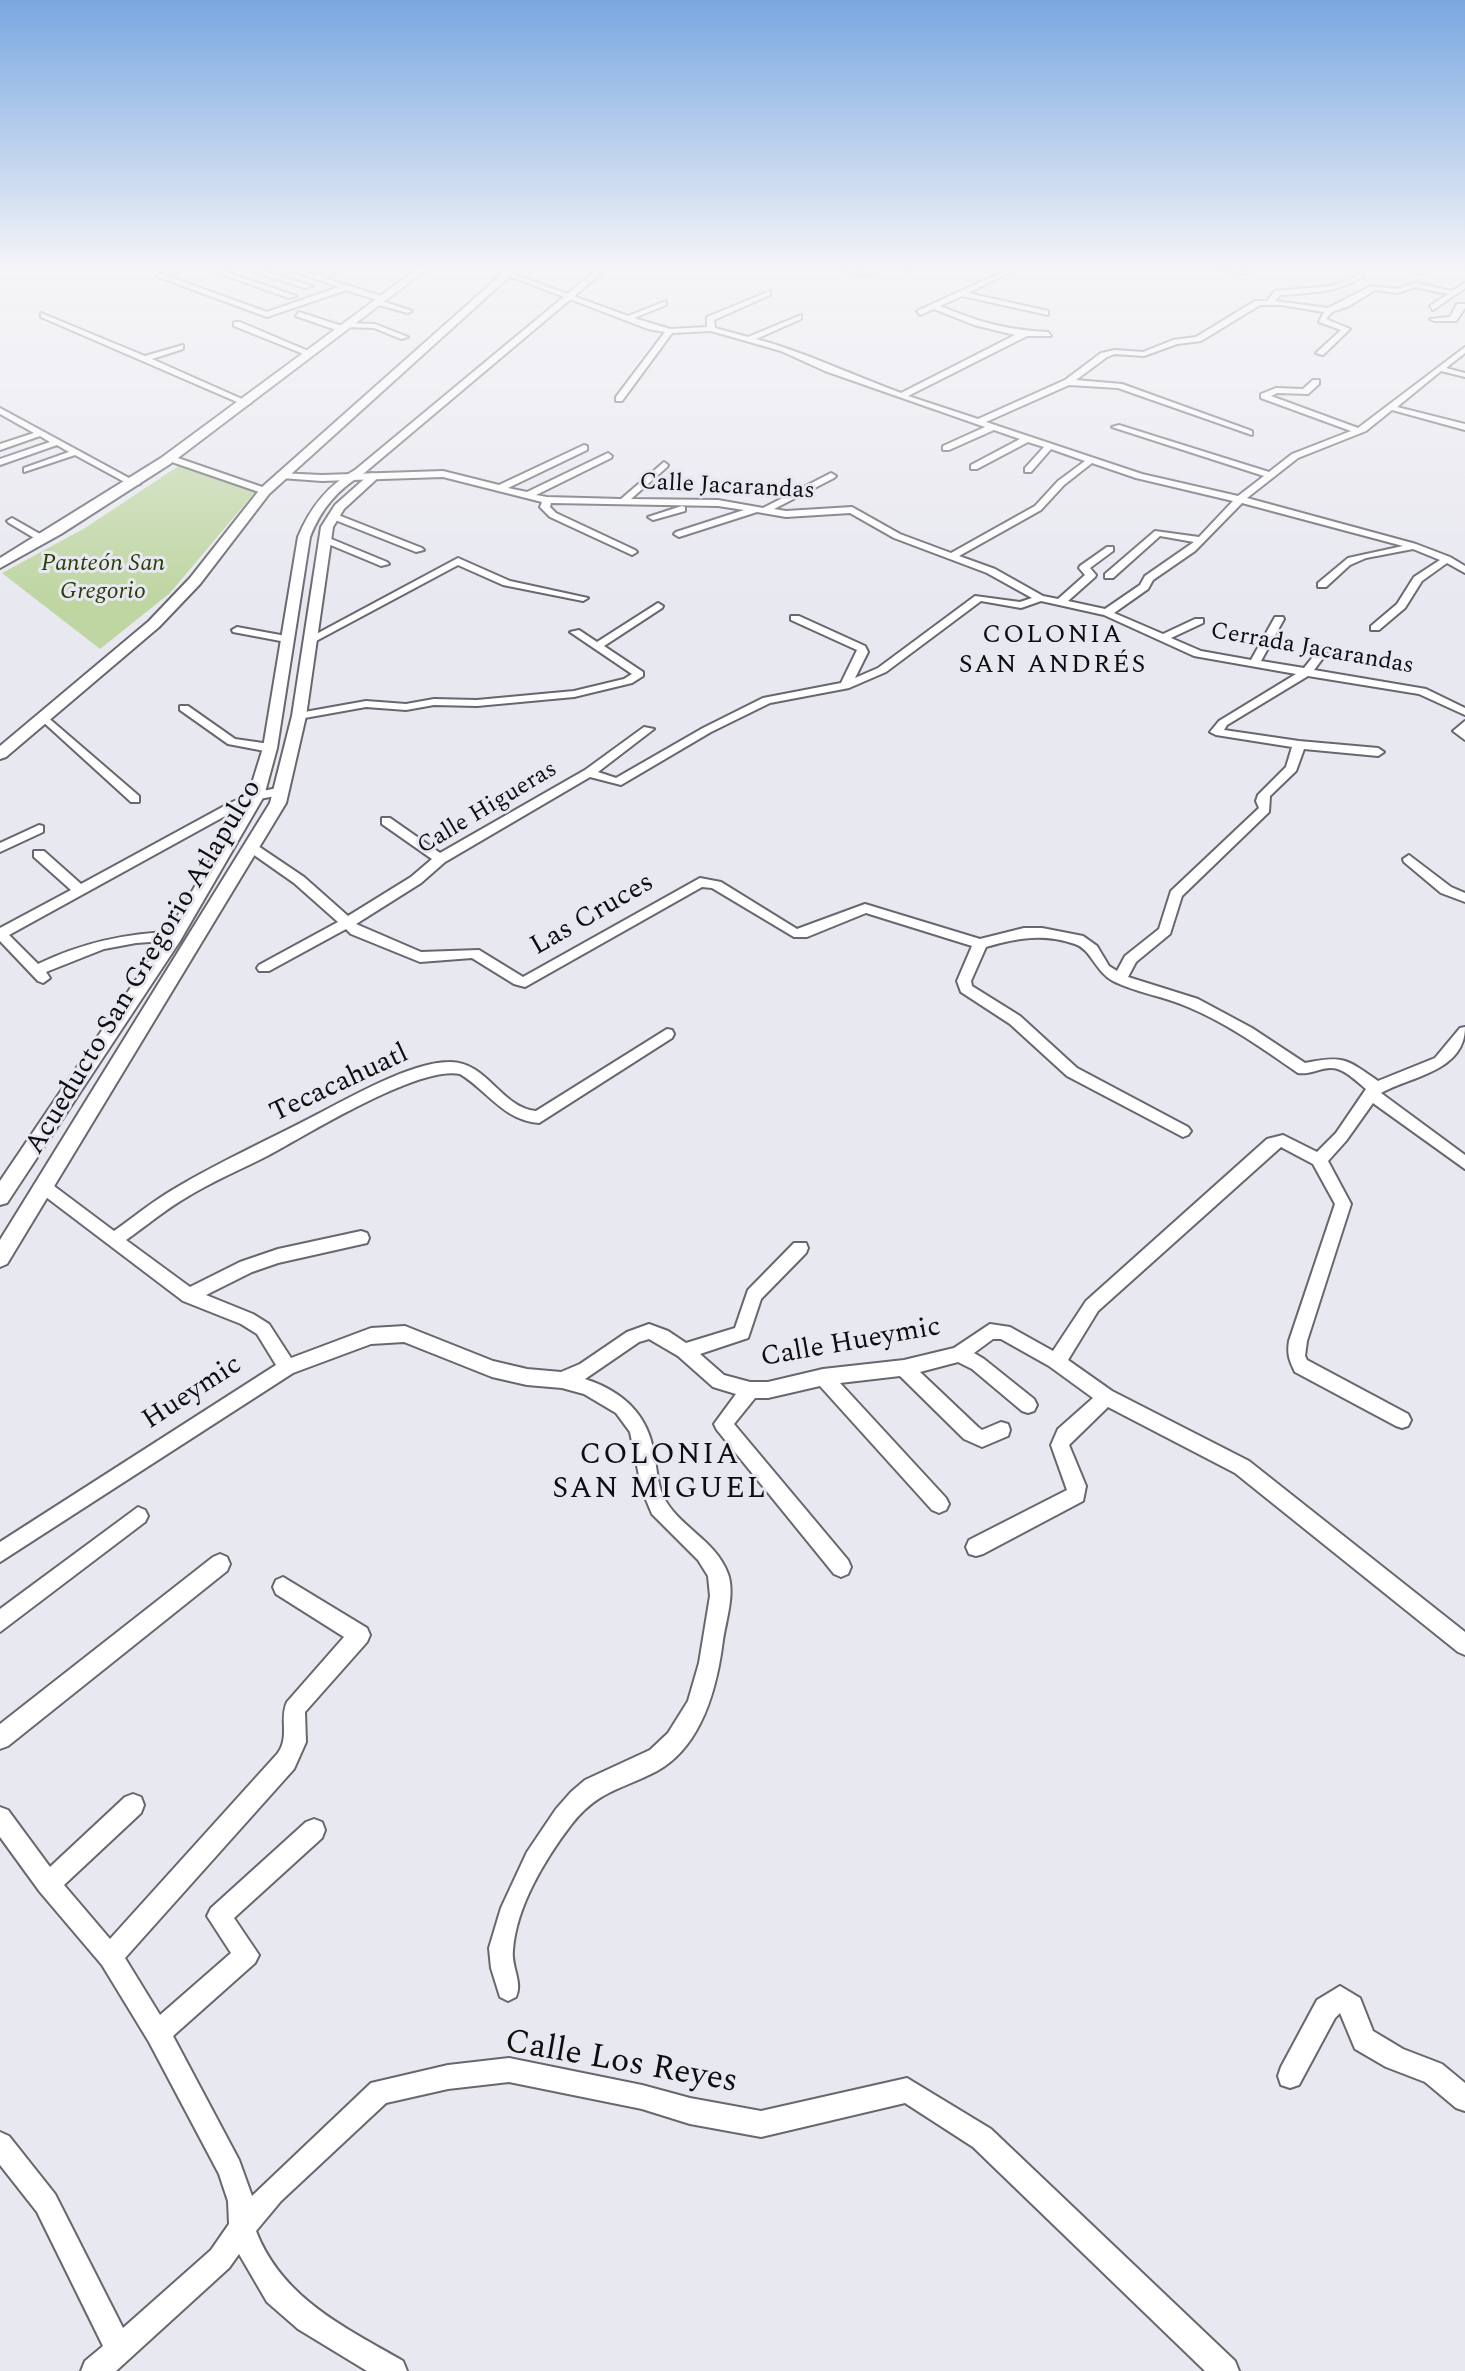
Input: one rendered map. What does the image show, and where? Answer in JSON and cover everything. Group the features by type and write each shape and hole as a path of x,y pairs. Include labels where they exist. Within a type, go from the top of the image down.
{"main road":[{"path":"0,564 135,484 280,377"},
{"path":"0,754 177,601 265,491 391,377"}],"street":[{"path":"185,377 247,403"},
{"name":"Acueducto San Gregorio Atlapulco","path":"0,1197 174,937 256,796 270,748 286,639 308,527 331,491 471,377"},
{"path":"619,399 636,377"},
{"path":"849,377 1167,484 1240,499 1413,546 1447,559 1465,570"},
{"path":"901,396 939,377"},
{"path":"978,422 1075,377"},
{"path":"1107,613 1202,540 1240,499 1295,456 1359,431 1431,377"},
{"path":"1068,382 1119,386 1249,433"},
{"path":"1316,382 1305,392 1279,389 1264,396 1359,431"},
{"path":"1392,408 1464,426"},
{"path":"0,411 135,484"},
{"path":"1450,438 1464,426"},
{"path":"946,448 993,427"},
{"path":"1116,427 1269,475"},
{"path":"0,447 42,433"},
{"path":"974,467 1028,438"},
{"path":"0,462 57,442"},
{"path":"1028,470 1049,446"},
{"path":"500,488 584,448"},
{"path":"27,470 76,452"},
{"path":"528,495 608,456"},
{"path":"172,459 265,491"},
{"path":"952,556 1038,508 1061,483 1091,460"},
{"path":"621,503 664,465"},
{"name":"Calle Jacarandas","path":"281,475 443,474 547,500 704,503 786,514 859,512 897,536 991,571 1040,598 1107,613"},
{"name":"Acueducto San Gregorio Atlapulco","path":"0,1258 283,791 312,639 324,539 333,516 345,500 375,475"},
{"path":"679,534 760,510 831,476"},
{"path":"547,500 545,507 553,515 632,552"},
{"path":"653,517 704,503"},
{"path":"333,516 419,550"},
{"path":"12,521 44,540"},
{"path":"1109,576 1158,533 1202,540"},
{"path":"324,539 384,564"},
{"path":"1322,585 1351,561 1367,555 1396,553 1413,546"},
{"path":"1062,601 1091,575 1084,568 1110,549"},
{"path":"1375,628 1401,606 1406,593 1418,579 1447,559"},
{"path":"312,639 458,561 507,583 583,598"},
{"path":"589,773 617,782 707,730 767,700 845,686 882,670 979,598 1021,605 1040,598"},
{"path":"596,647 658,606"},
{"name":"Cerrada Jacarandas","path":"1107,613 1198,654 1422,691 1465,712"},
{"path":"795,618 861,648 863,652 845,686"},
{"path":"1255,663 1279,619"},
{"path":"1163,638 1199,621"},
{"path":"237,630 286,639"},
{"path":"299,716 366,704 406,707 434,702 477,703 574,694 628,681 639,674 575,632"},
{"path":"1324,650 1308,671 1216,729 1222,736 1378,752"},
{"path":"184,708 232,742 270,748"},
{"path":"45,718 135,799"},
{"path":"1465,724 1459,731 1465,737"},
{"name":"Calle Higueras","path":"264,968 347,923 416,880 440,859 589,773 648,729"},
{"path":"1120,979 1130,959 1165,931 1176,894 1265,809 1262,801 1264,795 1292,768 1299,745"},
{"path":"174,937 134,936 100,943 40,975 0,934 256,796 283,791"},
{"path":"386,821 440,859"},
{"path":"0,848 39,829"},
{"name":"Las Cruces","path":"251,847 299,880 356,931 420,957 474,953 525,982 700,882 716,885 794,933 802,934 865,908 980,944"},
{"path":"39,854 80,891"},
{"path":"1409,859 1446,890 1465,898"},
{"path":"1183,1131 1072,1072 1015,1020 966,989 964,981 980,944 1024,932 1042,932 1083,941 1104,969 1120,979 1193,1003 1247,1032 1303,1069 1334,1062 1349,1068 1465,1163"},
{"path":"1319,1160 1341,1137 1373,1090 1440,1062 1465,1032"},
{"name":"Tecacahuatl","path":"115,1239 180,1193 360,1101 430,1071 452,1067 470,1074 517,1112 527,1118 539,1117 667,1034"},
{"path":"1055,1361 1067,1351 1075,1330 1092,1306 1273,1143 1283,1141 1319,1160 1343,1204 1298,1341 1296,1356 1301,1366 1402,1420"},
{"path":"44,1187 189,1296 247,1319 263,1329 287,1367"},
{"path":"189,1296 246,1267 278,1256 361,1238"},
{"path":"684,1351 742,1333 754,1295 800,1248"},
{"name":"Calle Hueymic","path":"562,1380 586,1370 633,1337 649,1331 684,1351 719,1381 750,1390 768,1390 823,1377 904,1368 959,1354 990,1331 1004,1332 1055,1361 1106,1397 1242,1467 1465,1645"},
{"name":"Hueymic","path":"0,1553 287,1367 371,1336 405,1334 492,1369 562,1380"},
{"path":"959,1354 978,1364 1028,1405"},
{"path":"904,1368 971,1433 982,1439 1001,1430"},
{"path":"823,1377 939,1504"},
{"path":"508,1989 500,1951 511,1905 563,1819 590,1790 617,1776 647,1767 676,1742 702,1698 712,1652 720,1578 712,1561 679,1531 653,1497 642,1439 628,1412 592,1386 562,1380"},
{"path":"750,1390 723,1424 841,1567"},
{"path":"976,1547 1076,1495 1077,1486 1060,1445 1065,1435 1106,1397"},
{"path":"0,1622 138,1516"},
{"path":"0,1738 220,1564"},
{"path":"110,1957 286,1761 294,1750 298,1732 294,1709 360,1635 283,1587"},
{"path":"48,1884 133,1805"},
{"path":"0,1818 48,1884 110,1957 158,2033 230,2169 241,2201 242,2228 248,2245 281,2297 338,2338 393,2371"},
{"path":"158,2033 247,1955 219,1916 314,1830"},
{"path":"1290,2076 1326,2009 1340,1998 1351,2007 1364,2040 1395,2058 1433,2073 1465,2099"},
{"name":"Calle Los Reyes","path":"95,2371 220,2259 272,2192 380,2092 448,2077 509,2070 761,2124 907,2090 982,2138 1225,2371"},
{"path":"0,2145 46,2203 119,2349"}],"green space":[{"name":"Panteón San Gregorio","path":"180,465 255,492 170,593 100,649 2,573 85,528"}],"district":[{"name":"COLONIA SAN ANDRÉS","path":"1053,652"},
{"name":"COLONIA SAN MIGUEL","path":"660,1474"}]}
